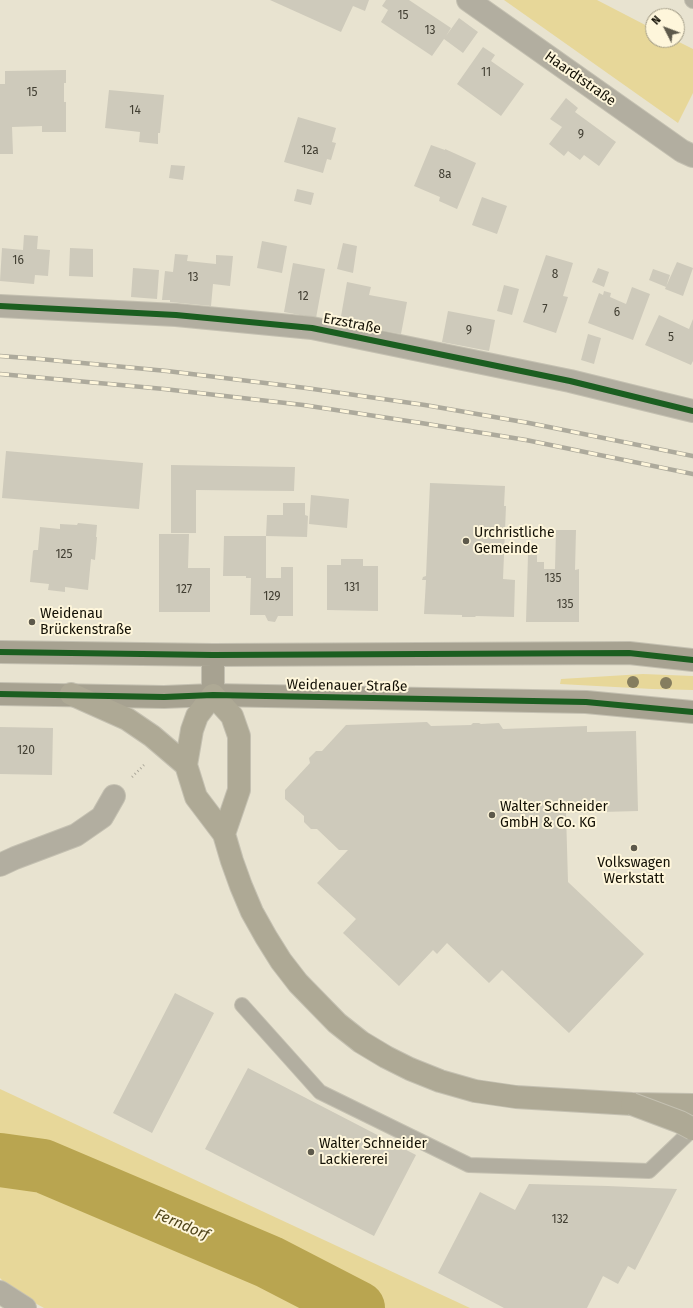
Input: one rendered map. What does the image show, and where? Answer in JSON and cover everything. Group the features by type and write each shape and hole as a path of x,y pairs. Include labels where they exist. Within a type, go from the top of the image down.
{"highway":[{"path":"71,694 127,719 152,736 186,765"},
{"path":"224,834 239,790 239,736 232,716 213,695 197,716 192,730 186,765 196,797 224,834 243,893 266,937 281,961 298,983 337,1023 386,1058 440,1081 475,1091 516,1097 632,1104 693,1105"},
{"path":"632,1104 680,1122 693,1129"}],"main road":[{"path":"0,652 213,655 629,653 693,660"},
{"path":"213,655 213,695"},
{"name":"Weidenauer Straße","path":"0,694 71,694 164,697 213,695 586,702 693,712"}],"street":[{"name":"Haardtstraße","path":"468,0 682,151 693,156"},
{"name":"Erzstraße","path":"0,306 176,315 312,328 570,381 693,411"},
{"path":"0,865 76,834 102,817 114,796"},
{"path":"0,1292 24,1308"}],"lane":[{"path":"242,1005 320,1092 469,1166 649,1171 693,1129"}],"path":[{"path":"114,796 162,746"}],"shaded area":[{"path":"504,0 597,0 645,25 645,48 685,48 685,45 693,49 693,93 678,123"},
{"path":"643,674 693,676 693,690 560,684 561,679"},
{"path":"0,1089 470,1308 44,1308 10,1289 0,1278"}],"building":[{"path":"270,0 369,0 365,11 353,6 341,32"},
{"path":"386,0 409,0 451,28 446,36 459,18 478,32 463,53 444,39 432,56 381,22 388,10 382,6"},
{"path":"483,47 495,55 491,61 524,84 501,116 457,84"},
{"path":"66,70 64,102 66,102 66,132 42,132 42,126 12,127 13,154 0,154 0,84 5,84 5,71"},
{"path":"109,90 164,95 160,133 158,133 158,144 139,142 140,132 105,128"},
{"path":"566,98 578,108 575,112 616,142 599,166 584,155 580,160 568,151 564,156 549,144 562,127 550,119"},
{"path":"298,117 336,128 332,142 336,143 331,160 327,159 323,173 284,162"},
{"path":"431,145 445,149 476,163 457,209 439,201 440,197 414,186"},
{"path":"171,165 185,166 183,180 169,178"},
{"path":"297,189 314,193 311,205 294,201"},
{"path":"482,197 507,206 497,234 472,225"},
{"path":"24,235 38,236 37,249 50,250 48,276 35,275 34,284 0,281 2,248 23,250"},
{"path":"262,241 287,246 282,273 257,268"},
{"path":"343,243 357,246 353,273 337,269"},
{"path":"70,248 93,249 93,277 69,276"},
{"path":"175,254 188,255 187,261 216,264 216,255 233,256 230,286 213,284 211,306 162,300 165,271 173,272"},
{"path":"546,255 573,263 563,296 568,297 556,333 523,322"},
{"path":"677,262 693,268 683,296 665,289"},
{"path":"293,263 325,269 316,318 284,312"},
{"path":"133,268 159,270 157,299 131,297"},
{"path":"598,268 609,272 604,287 592,282"},
{"path":"653,269 670,275 666,287 649,280"},
{"path":"347,282 371,287 369,295 407,302 401,334 340,322"},
{"path":"504,285 519,289 512,315 497,311"},
{"path":"632,287 650,294 633,340 588,323 599,293 603,295 604,291 611,293 610,297 626,304"},
{"path":"448,311 495,320 489,351 442,342"},
{"path":"659,315 689,329 693,319 693,361 691,365 645,345"},
{"path":"588,334 601,338 594,364 581,360"},
{"path":"6,451 143,463 139,509 2,498"},
{"path":"171,465 295,467 294,491 196,490 196,533 171,533"},
{"name":"Urchristliche Gemeinde","path":"430,483 505,486 504,506 506,506 503,579 515,580 514,617 462,617 462,615 424,614 426,580 422,580 423,577 426,576"},
{"path":"311,495 349,499 347,528 309,524"},
{"path":"283,503 305,503 305,515 308,516 307,537 266,536 267,515 283,515"},
{"path":"78,523 97,525 95,560 91,559 88,590 65,587 65,592 48,590 49,584 30,582 33,551 38,550 40,527 60,529 60,524 77,525"},
{"path":"556,530 576,530 575,570 579,569 579,622 526,622 528,555 537,555 537,562 544,562 544,569 555,569"},
{"path":"159,534 189,534 188,568 210,568 210,612 159,612"},
{"path":"224,536 266,536 266,578 281,578 281,567 293,567 293,616 278,616 275,622 268,621 265,615 250,615 251,578 246,578 246,576 223,576"},
{"path":"341,559 363,559 363,566 378,566 378,611 327,610 327,565 341,565"},
{"path":"427,722 431,726 499,723 503,729 587,726 587,732 636,731 638,811 566,813 568,882 644,954 569,1033 502,970 489,983 447,943 437,954 433,950 399,986 343,933 356,919 317,883 348,850 339,850 317,829 311,829 304,822 304,816 285,799 285,790 310,763 309,758 316,751 322,751 346,725"},
{"path":"0,727 53,728 52,775 0,774"},
{"path":"175,993 214,1013 152,1133 113,1113"},
{"name":"Walter Schneider Lackiererei","path":"248,1068 416,1155 374,1236 205,1149"},
{"path":"529,1184 677,1189 635,1270 628,1266 618,1284 603,1276 587,1308 504,1308 438,1273 480,1192 515,1210"}],"waterway":[{"name":"Ferndorf","path":"0,1160 43,1166 269,1262 358,1308"}],"railway":[{"path":"0,356 167,371 306,388 425,405 529,423 693,456"},
{"path":"0,374 164,389 303,405 526,440 693,474"}],"cycle path":[{"path":"0,306 176,315 312,328 570,381 693,411"},
{"path":"0,652 213,655 629,653 693,660"},
{"path":"0,694 164,697 213,695 586,702 693,712"}],"place":[{"name":"Urchristliche Gemeinde","path":"466,541"},
{"name":"Weidenau Brückenstraße","path":"32,622"},
{"name":"Walter Schneider GmbH & Co. KG","path":"492,815"},
{"name":"Volkswagen Werkstatt","path":"634,848"},
{"name":"Walter Schneider Lackiererei","path":"311,1152"}]}
